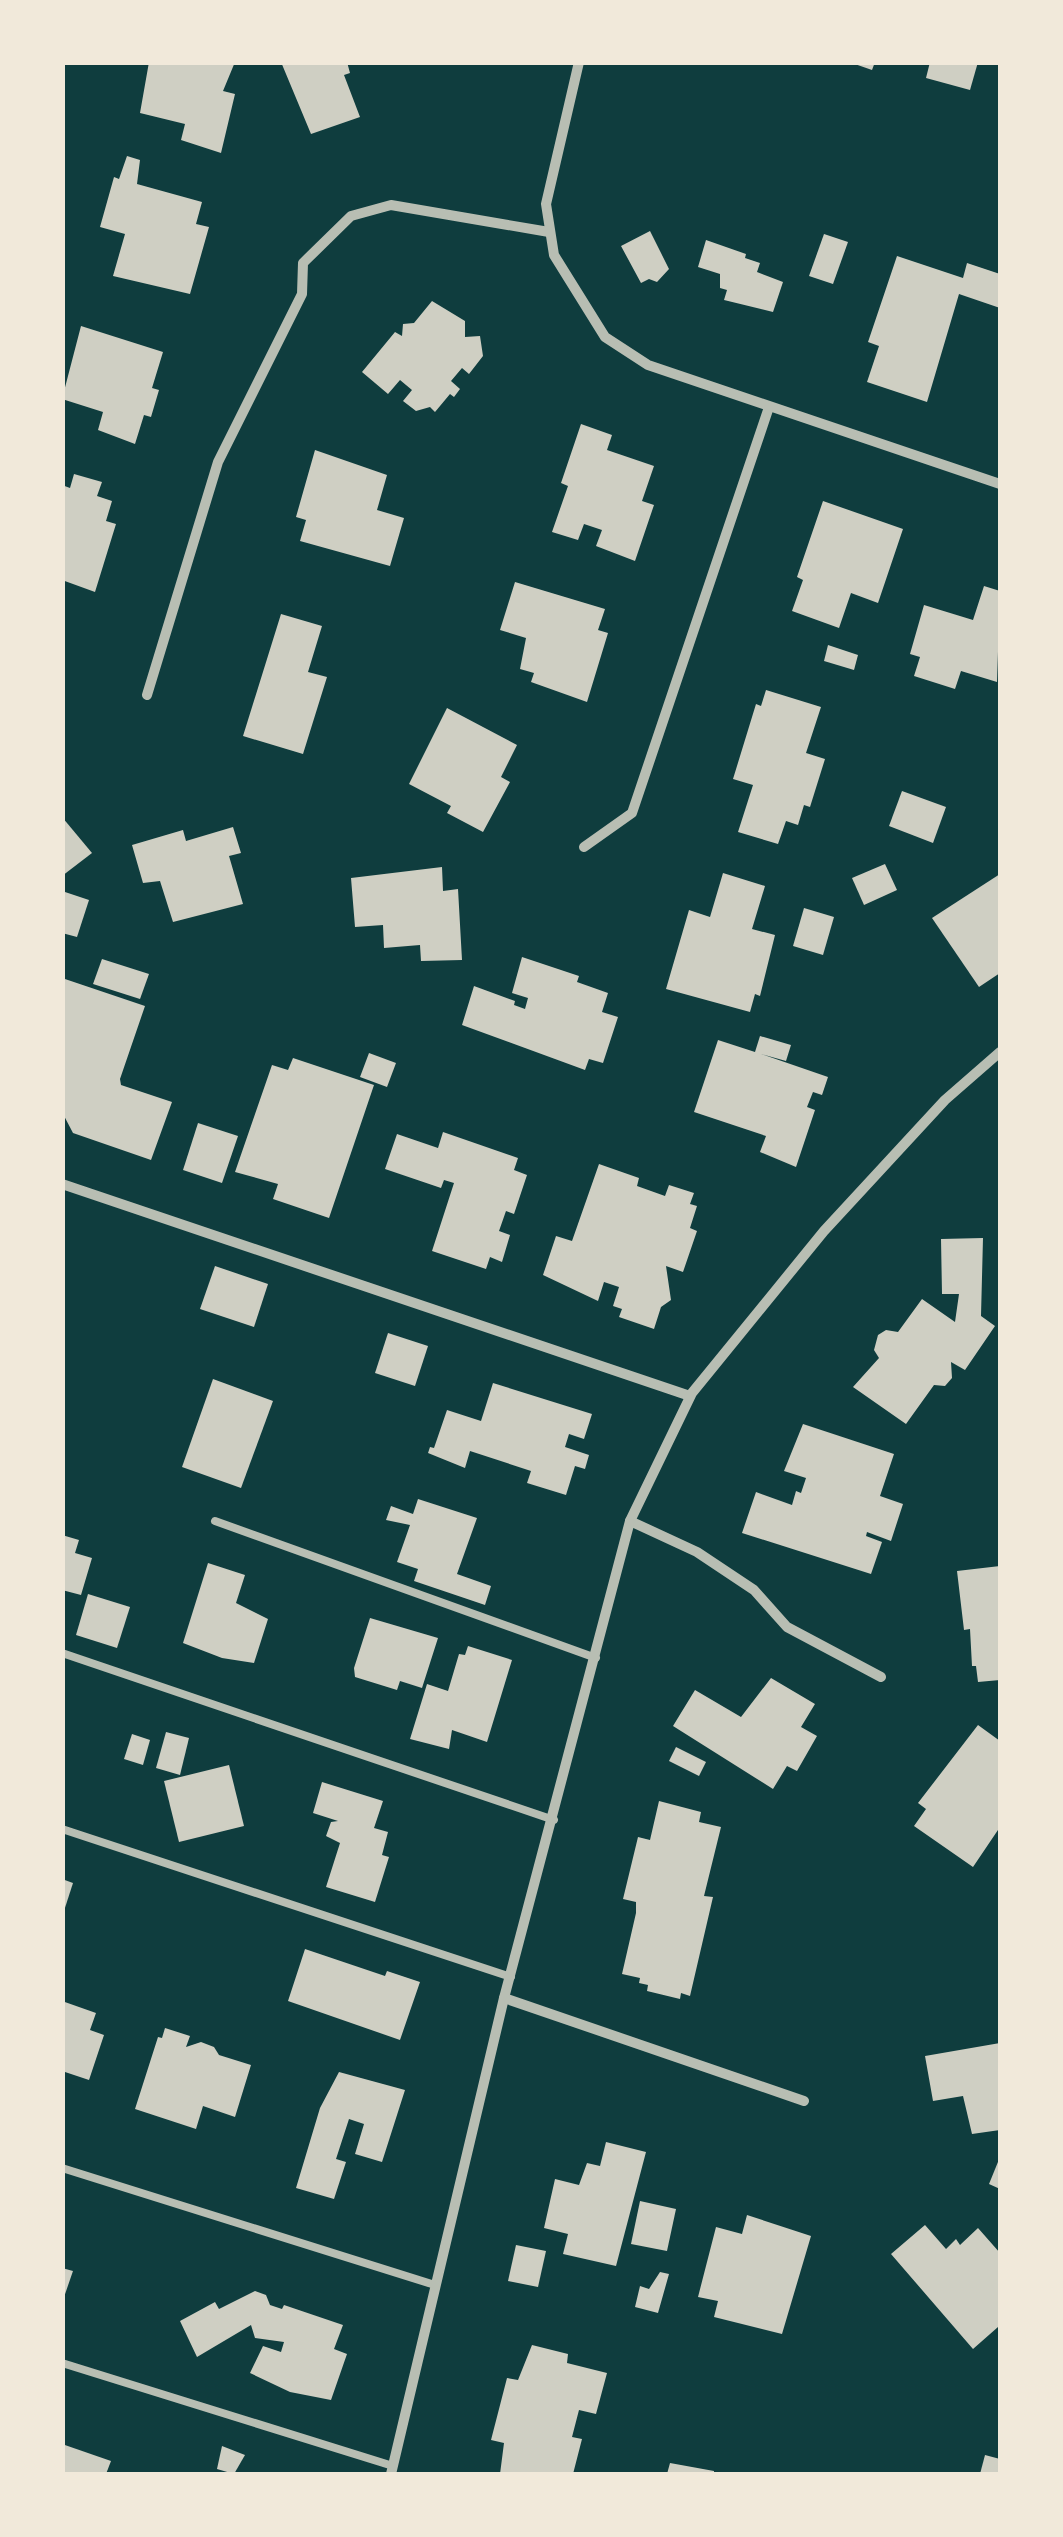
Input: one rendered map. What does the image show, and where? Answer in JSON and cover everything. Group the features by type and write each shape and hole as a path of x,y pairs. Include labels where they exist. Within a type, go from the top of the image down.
{"street":[{"path":"579,62 546,204 554,255 605,337 648,366 768,410 1000,484"},
{"path":"147,695 218,462 302,294 303,263 351,216 391,205 549,232"},
{"path":"584,847 632,813 768,410"},
{"path":"392,2470 504,1998 630,1520 690,1396 824,1231 945,1100 1000,1052"},
{"path":"62,1184 690,1396"},
{"path":"630,1520 697,1552 754,1590 787,1627 880,1676"},
{"path":"504,1998 804,2101"}],"lane":[{"path":"215,1520 596,1658"},
{"path":"62,1652 554,1820"},
{"path":"62,1829 511,1976"},
{"path":"62,2168 435,2284"},
{"path":"62,2363 392,2470"}],"building":[{"path":"149,62 235,62 223,91 235,94 221,153 181,140 185,124 140,113"},
{"path":"281,62 347,62 350,73 344,75 360,117 311,134"},
{"path":"849,62 875,62 872,70"},
{"path":"930,62 978,62 970,90 926,78"},
{"path":"127,156 140,160 137,184 202,202 196,224 209,227 190,294 113,276 125,234 100,227 114,177 119,179"},
{"path":"650,231 669,269 657,282 649,279 641,283 621,246"},
{"path":"824,234 848,242 833,284 809,276"},
{"path":"706,240 746,254 745,258 760,263 757,272 783,282 773,312 724,300 727,290 720,288 720,274 698,267"},
{"path":"897,256 963,278 967,263 1000,274 1000,308 959,294 927,402 867,382 879,346 868,342"},
{"path":"432,301 465,321 465,337 480,336 483,356 469,374 462,368 451,381 460,389 454,397 450,394 435,412 430,407 416,411 403,401 412,390 400,380 388,394 362,372 395,332 402,336 403,324 414,323"},
{"path":"81,326 163,352 152,388 159,390 151,417 144,415 135,444 98,430 103,412 62,399"},
{"path":"581,424 612,435 607,450 654,466 642,501 654,505 635,561 596,546 602,530 584,524 578,540 552,532 568,486 561,483"},
{"path":"315,450 387,475 377,510 404,518 390,566 300,541 306,520 296,517"},
{"path":"74,474 102,482 97,496 112,501 106,521 116,524 95,592 62,580 62,485 70,488"},
{"path":"823,501 903,529 878,603 851,593 839,628 792,611 803,580 797,577"},
{"path":"515,582 605,609 598,630 608,633 587,702 531,682 534,673 520,669 526,638 500,630"},
{"path":"984,586 1000,591 997,682 961,671 955,689 914,676 920,657 910,654 924,605 973,620"},
{"path":"281,614 322,626 308,672 327,677 303,754 243,736"},
{"path":"828,645 858,655 854,670 824,661"},
{"path":"766,690 821,707 806,753 825,759 810,807 804,805 798,825 786,821 778,844 738,832 753,785 733,779 756,704 761,706"},
{"path":"447,708 517,745 501,777 510,782 483,832 447,813 451,806 409,784"},
{"path":"902,791 946,807 933,843 889,826"},
{"path":"62,817 92,853 62,876"},
{"path":"233,827 241,853 229,856 243,904 173,922 160,881 143,883 132,845 183,830 186,841"},
{"path":"885,864 897,890 864,905 852,878"},
{"path":"442,867 443,891 458,889 462,960 421,961 420,945 384,948 383,925 355,927 351,878"},
{"path":"723,873 765,886 752,929 775,935 760,996 755,994 750,1012 666,989 689,910 710,917"},
{"path":"1000,874 1000,973 979,987 932,918"},
{"path":"62,891 89,900 77,937 62,933"},
{"path":"804,908 834,917 823,955 793,946"},
{"path":"522,957 579,976 577,982 608,993 602,1012 618,1017 603,1063 589,1059 585,1070 462,1025 474,986 515,1001 514,1005 525,1009 528,998 512,993"},
{"path":"102,959 149,974 140,999 93,984"},
{"path":"62,978 145,1006 120,1079 121,1085 172,1102 151,1160 73,1133 62,1112"},
{"path":"760,1036 791,1045 786,1061 761,1054 828,1077 822,1095 813,1092 807,1107 815,1110 796,1167 760,1152 766,1136 694,1112 718,1040 755,1052"},
{"path":"369,1053 396,1063 387,1087 360,1077"},
{"path":"293,1058 374,1085 329,1218 273,1199 278,1184 235,1172 272,1065 288,1070"},
{"path":"198,1123 238,1136 222,1183 183,1170"},
{"path":"443,1132 518,1158 514,1170 527,1175 514,1214 506,1211 499,1231 510,1235 502,1262 490,1257 486,1269 432,1251 454,1183 444,1180 441,1188 385,1169 397,1134 438,1148"},
{"path":"599,1164 639,1178 637,1186 665,1196 669,1185 694,1193 690,1204 697,1206 690,1228 697,1231 683,1272 666,1266 671,1300 661,1307 654,1329 619,1317 622,1309 613,1306 619,1287 604,1282 598,1301 543,1275 556,1236 572,1241"},
{"path":"983,1238 981,1316 995,1326 965,1370 951,1362 952,1378 945,1386 934,1385 906,1424 853,1387 879,1358 874,1350 878,1335 886,1330 898,1332 922,1299 955,1322 959,1294 942,1294 941,1239"},
{"path":"215,1266 268,1284 254,1327 200,1309"},
{"path":"388,1333 428,1346 415,1386 375,1373"},
{"path":"213,1379 273,1401 241,1488 182,1467"},
{"path":"493,1383 592,1414 584,1439 569,1434 565,1447 589,1455 585,1469 575,1466 566,1495 527,1483 531,1471 470,1451 465,1468 428,1453 430,1447 434,1448 447,1410 481,1421"},
{"path":"803,1424 894,1454 880,1496 903,1504 891,1541 867,1532 866,1536 882,1542 871,1574 742,1533 756,1492 792,1505 796,1491 801,1493 806,1478 784,1471"},
{"path":"418,1499 477,1518 457,1574 491,1586 485,1605 414,1581 418,1569 397,1562 410,1525 386,1520 391,1506 413,1514"},
{"path":"62,1535 79,1540 75,1553 92,1558 81,1595 62,1590"},
{"path":"208,1563 245,1575 236,1603 268,1619 254,1663 222,1658 183,1643"},
{"path":"1000,1566 1000,1680 978,1682 976,1666 972,1666 970,1629 964,1630 957,1571"},
{"path":"88,1594 130,1607 117,1648 76,1635"},
{"path":"370,1618 438,1638 422,1688 400,1681 397,1690 355,1677 354,1668"},
{"path":"468,1646 512,1660 487,1742 452,1730 449,1749 410,1739 427,1684 448,1691 459,1654 465,1655"},
{"path":"771,1678 815,1704 801,1727 817,1736 797,1771 787,1766 773,1789 673,1726 695,1690 741,1717"},
{"path":"978,1725 1000,1741 1000,1827 973,1867 914,1826 926,1809 918,1803"},
{"path":"166,1732 189,1738 180,1775 156,1768"},
{"path":"132,1734 150,1740 143,1765 124,1759"},
{"path":"676,1747 706,1762 699,1776 669,1761"},
{"path":"229,1765 244,1826 179,1842 164,1781"},
{"path":"322,1782 383,1801 374,1828 388,1832 382,1855 389,1857 375,1902 326,1887 340,1843 326,1836 331,1822 338,1821 313,1813"},
{"path":"659,1801 701,1812 699,1822 721,1827 704,1896 713,1897 690,1996 681,1993 680,1999 647,1991 648,1985 639,1983 640,1978 622,1974 636,1913 636,1902 623,1899 638,1837 650,1840"},
{"path":"62,1879 73,1883 63,1914 62,1914"},
{"path":"305,1949 385,1976 387,1971 420,1982 400,2040 288,2001"},
{"path":"62,2001 96,2013 90,2030 104,2035 89,2080 62,2071"},
{"path":"165,2028 190,2036 186,2047 201,2042 214,2047 219,2055 251,2065 235,2117 203,2106 196,2129 135,2109 158,2037 162,2038"},
{"path":"1000,2043 1000,2130 972,2134 963,2096 933,2101 925,2056"},
{"path":"339,2072 405,2090 382,2162 355,2154 364,2124 349,2119 336,2159 346,2162 334,2199 296,2188 320,2108"},
{"path":"606,2142 646,2152 616,2266 563,2254 568,2234 544,2228 555,2179 579,2185 587,2163 600,2166"},
{"path":"1000,2157 1000,2189 989,2184"},
{"path":"640,2201 676,2209 667,2251 631,2244"},
{"path":"747,2215 811,2236 782,2334 714,2317 718,2301 698,2297 716,2227 742,2234"},
{"path":"925,2225 946,2249 956,2239 960,2245 978,2228 1000,2253 1000,2330 998,2327 973,2349 891,2254"},
{"path":"516,2245 546,2251 538,2287 508,2281"},
{"path":"62,2268 73,2271 63,2300 62,2300"},
{"path":"660,2272 669,2274 658,2313 635,2307 640,2286 649,2289"},
{"path":"255,2291 266,2295 270,2305 282,2309 284,2305 343,2325 334,2349 347,2354 331,2400 290,2392 250,2373 263,2346 281,2352 284,2342 255,2338 251,2325 197,2357 180,2321 215,2302 219,2309"},
{"path":"532,2345 568,2354 567,2363 607,2373 596,2414 579,2410 572,2437 582,2439 573,2474 500,2474 504,2443 491,2440 507,2378 518,2380"},
{"path":"62,2444 111,2461 106,2474 62,2474"},
{"path":"222,2446 245,2455 234,2474 217,2469"},
{"path":"985,2455 1000,2459 1000,2474 980,2474"},
{"path":"670,2463 714,2471 714,2474 667,2474"}]}
